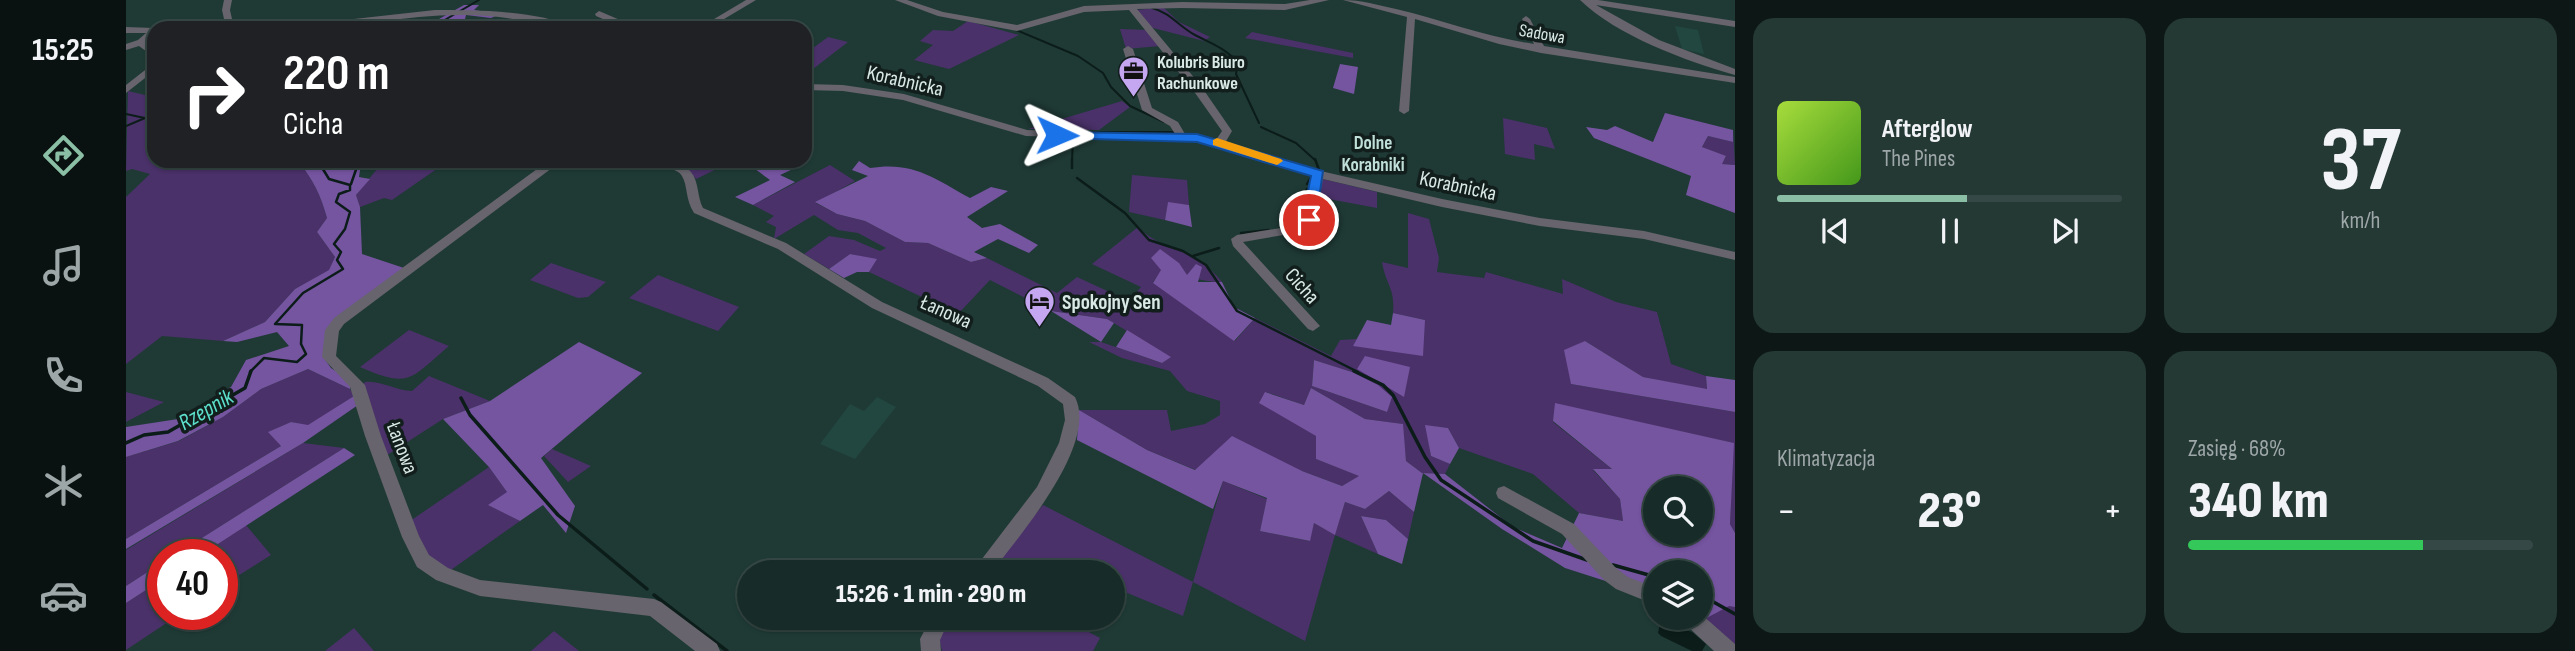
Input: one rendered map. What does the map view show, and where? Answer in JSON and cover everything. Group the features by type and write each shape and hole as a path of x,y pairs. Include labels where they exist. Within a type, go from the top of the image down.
{"street":[{"path":"228,0 226,10 228,21"},
{"path":"715,21 752,0"},
{"path":"899,0 941,14 1006,28 1027,27 1071,10 1182,5 1259,4 1285,7 1325,0"},
{"name":"Sadowa","path":"1347,0 1381,3 1411,16 1502,42 1541,50 1735,79"},
{"path":"1584,0 1735,24"},
{"path":"1584,0 1620,23 1661,43 1735,72"},
{"path":"331,21 402,5 483,2 530,10 553,21"},
{"path":"1131,7 1197,88 1227,131 1220,143"},
{"path":"598,13 616,21"},
{"path":"1404,111 1411,16"},
{"path":"1526,19 1541,50"},
{"path":"126,30 147,31"},
{"path":"126,47 147,37"},
{"path":"141,42 147,48"},
{"path":"1128,49 1147,110 1174,124 1181,136"},
{"path":"126,90 147,72"},
{"name":"Korabnicka","path":"812,86 904,97 1026,133 1181,136 1220,143 1318,174 1540,222 1644,235 1735,256"},
{"name":"Łanowa","path":"546,168 339,321 332,330 329,357 357,385 407,526 424,561 442,574 480,588 654,608 710,651"},
{"name":"Łanowa","path":"676,168 688,175 690,198 698,210 782,246 877,305 1023,372 1065,397 1071,405 1073,420 1068,443 1043,492 990,560"},
{"name":"Cicha","path":"1313,326 1237,243 1237,239 1303,229 1309,220 1318,174"},
{"path":"1504,493 1568,529 1616,578 1643,591"},
{"path":"931,651 930,639 935,630"},
{"path":"1705,630 1728,651"}],"shaded area":[{"path":"464,5 479,5 474,10 500,14 491,18 466,15 464,21 435,21"},
{"path":"1163,7 1179,22 1210,37 1204,41 1149,27 1137,10"},
{"path":"968,21 1019,35 949,69 914,60 933,45 920,41 933,30 953,31"},
{"path":"1675,26 1698,30 1704,54 1682,49"},
{"path":"1120,29 1148,30 1160,46 1126,49"},
{"path":"1252,32 1353,53 1353,58 1245,38"},
{"path":"828,37 848,42 813,69 812,49"},
{"path":"1340,64 1358,67 1354,94 1333,88"},
{"path":"128,91 147,95 147,168 303,168 316,188 327,218 317,232 335,257 329,271 295,289 265,322 223,341 162,336 126,364 126,197 150,174 132,169 126,171"},
{"path":"1122,101 1130,107 1099,130 1028,129"},
{"path":"1665,113 1733,130 1733,142 1708,136 1702,147 1726,156 1722,164 1735,165 1735,213 1686,195 1691,176 1594,138 1586,127 1607,130 1615,126 1653,142"},
{"path":"1503,118 1547,128 1555,149 1534,144 1535,160 1505,154"},
{"path":"1733,130 1735,165 1721,164 1726,157 1702,147 1708,136 1733,142"},
{"path":"859,161 870,168 899,167 923,173 970,198 991,187 1008,191 967,217 982,228 1000,224 1038,245 1029,253 998,239 974,252 987,258 971,262 928,243 905,242 865,221 837,214 815,202 868,176 852,170"},
{"path":"830,165 855,181 816,203 837,214 865,221 905,242 928,243 971,262 987,258 1057,293 1077,277 1129,301 1141,287 1092,264 1138,227 1159,242 1200,262 1222,282 1162,270 1153,282 1235,341 1255,318 1331,356 1340,340 1357,339 1354,345 1425,320 1393,313 1393,297 1382,262 1408,268 1408,213 1429,219 1439,258 1437,272 1484,278 1486,272 1563,294 1562,279 1616,302 1657,312 1671,364 1706,376 1707,390 1643,377 1585,341 1571,384 1735,412 1735,533 1730,524 1733,443 1556,404 1553,422 1613,470 1593,470 1620,499 1623,521 1579,513 1533,474 1459,448 1448,428 1426,426 1431,456 1450,464 1445,474 1422,473 1406,461 1402,424 1365,419 1311,388 1304,405 1266,392 1316,436 1316,459 1360,476 1342,486 1302,471 1196,470 1147,450 1079,410 1167,410 1171,431 1205,424 1220,415 1220,401 1187,391 1170,371 1122,358 1089,342 1101,342 1162,363 1170,357 1107,319 1051,311 990,280 958,314 869,272 876,260 850,254 829,269 804,254 829,236 854,240 880,251 886,248 858,233 838,230 814,215 774,239 776,227 766,222 774,216 753,205","holes":["1314,360 1352,372 1387,412 1312,386"]},
{"path":"303,168 360,168 359,177 370,179 356,195 360,207 362,254 404,268 341,317 324,358 331,368 350,380 350,389 308,369 261,389 223,417 178,441 126,457 126,427 178,419 231,387 246,360 289,346 277,332 237,342 223,341 265,322 295,289 329,270 335,257 317,232 327,218"},
{"path":"438,168 392,200 384,198 360,207 356,195 377,169"},
{"path":"682,168 719,168 696,179"},
{"path":"754,168 795,168 780,175 795,182 753,205 735,197 770,180"},
{"path":"1132,175 1187,180 1189,205 1168,203 1165,220 1129,212"},
{"path":"1323,179 1377,192 1377,208 1318,197"},
{"path":"1168,202 1189,205 1192,227 1165,220"},
{"path":"1160,249 1179,263 1187,275 1196,264 1202,267 1198,282 1222,282 1234,307 1255,318 1234,341 1153,283 1161,270 1151,258"},
{"path":"850,254 877,259 869,272 857,272 844,278 829,269"},
{"path":"551,263 606,282 588,297 578,298 530,280"},
{"path":"658,275 739,307 718,331 629,298"},
{"path":"1051,311 1107,319 1114,323 1101,342"},
{"path":"1393,313 1425,320 1423,356 1353,346 1367,320 1391,325"},
{"path":"409,330 449,346 409,377 390,378 360,367"},
{"path":"1127,330 1171,357 1162,363 1116,347"},
{"path":"1585,341 1643,377 1707,389 1706,376 1735,380 1735,412 1571,384 1564,350"},
{"path":"579,342 642,373 541,458 575,506 566,533 543,505 520,521 488,505 507,492 489,467 443,419 490,401"},
{"path":"1365,356 1410,367 1404,397 1357,369"},
{"path":"1314,360 1352,372 1378,385 1392,397 1387,412 1312,386"},
{"path":"308,369 350,389 354,396 308,426 291,422 269,432 281,446 126,539 126,457 179,441 223,417 261,389"},
{"path":"429,376 490,401 443,419 384,457 362,386 365,382 371,382 412,391"},
{"path":"1311,388 1365,419 1403,424 1406,461 1423,473 1414,512 1389,491 1365,509 1345,502 1335,535 1314,523 1310,541 1260,531 1267,498 1223,481 1213,509 1077,440 1079,410 1147,450 1195,470 1232,436 1302,471 1342,486 1359,476 1316,459 1316,436 1259,403 1265,392 1304,405"},
{"path":"126,392 164,402 126,422"},
{"path":"354,396 358,405 303,443 126,549 126,539 281,446 268,432 291,422 308,425"},
{"path":"877,397 896,407 855,459 820,444 850,404 864,411"},
{"path":"1555,403 1734,443 1730,524 1735,533 1735,607 1729,606 1713,615 1713,560 1643,560 1643,593 1565,568 1502,529 1423,473 1445,474 1513,527 1562,548 1579,513 1623,521 1620,499 1593,469 1612,469 1553,421"},
{"path":"1425,425 1448,428 1459,448 1450,464 1431,456"},
{"path":"303,443 344,448 200,539 147,539 147,572 126,586 126,550"},
{"path":"344,448 355,455 226,539 200,539"},
{"path":"552,449 591,466 568,482 544,456"},
{"path":"489,467 508,493 489,505 520,521 448,572 432,563 410,521"},
{"path":"1223,481 1267,499 1260,531 1309,541 1314,523 1335,534 1345,502 1365,509 1389,491 1414,512 1408,539 1386,520 1361,516 1378,554 1335,535 1305,641 1193,582"},
{"path":"1043,505 1193,582 1183,616 1125,592 1125,560 997,560"},
{"path":"1361,516 1386,520 1408,539 1402,564 1378,554"},
{"path":"246,525 271,555 238,576 238,539 225,539"},
{"path":"147,572 147,589 126,603 126,586"},
{"path":"147,589 147,630 156,630 126,650 126,603"},
{"path":"1729,605 1735,607 1735,651 1713,630 1713,614"},
{"path":"354,628 374,651 325,651"},
{"path":"943,630 1085,630 1100,638 1093,651 942,651 939,638"},
{"path":"1659,630 1685,630 1692,632 1706,644 1702,651 1692,651 1658,633"},
{"path":"554,631 579,651 531,651"}],"waterway":[{"name":"Rzepnik","path":"443,21 479,0"},
{"path":"1152,8 1222,49 1238,62 1236,74 1259,123"},
{"path":"1016,30 1078,56 1103,73 1111,87 1130,106 1164,122"},
{"path":"126,114 145,118"},
{"path":"126,126 145,118"},
{"path":"1261,127 1296,143 1316,161"},
{"path":"1071,132 1174,132"},
{"path":"1072,161 1073,139"},
{"path":"1072,161 1072,168"},
{"path":"1316,161 1319,170"},
{"name":"Rzepnik","path":"251,371 264,358 297,362 306,354 301,344 302,325 275,324 303,293 343,269 337,260 341,252 334,244 345,229 350,212 336,202 339,194 350,190 350,185 329,179 322,168"},
{"path":"351,184 357,168"},
{"path":"1307,184 1311,177"},
{"path":"1077,178 1125,213 1149,240 1183,251 1206,265 1237,311 1358,372"},
{"path":"1305,196 1307,189"},
{"path":"1293,226 1301,224 1305,201"},
{"path":"1241,233 1269,230"},
{"path":"1193,256 1219,248"},
{"name":"Rzepnik","path":"126,443 144,435 168,432 245,388 251,371"},
{"path":"1354,371 1383,385 1393,395 1425,457 1441,480 1533,541 1587,560"},
{"path":"461,398 470,415 558,515 647,589"},
{"path":"1613,565 1643,573"},
{"path":"654,595 727,651"},
{"path":"1713,602 1735,614"}],"slow traffic":[{"path":"1217,142 1277,161"}],"place":[{"name":"Kolubris Biuro Rachunkowe","path":"1134,99"},
{"name":"Spokojny Sen","path":"1039,329"}],"district":[{"name":"Dolne Korabniki","path":"1373,154"}],"route":[{"path":"1057,135 1170,135 1197,138 1318,174 1309,220"}]}
